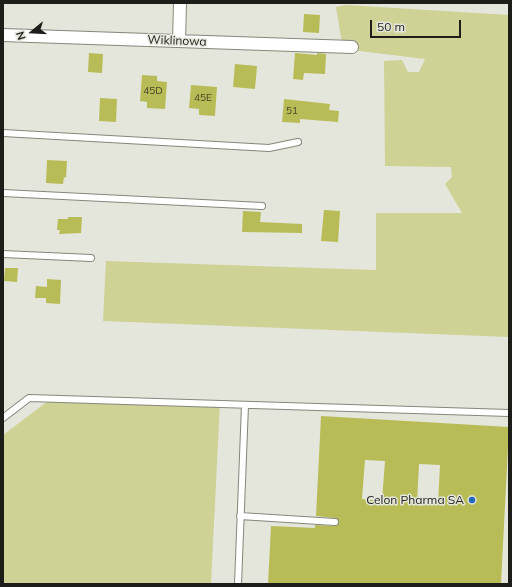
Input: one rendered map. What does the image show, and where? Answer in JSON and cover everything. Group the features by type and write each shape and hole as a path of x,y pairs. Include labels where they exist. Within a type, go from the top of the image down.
{"street":[{"path":"179,41 180,3"},
{"name":"Wiklinowa","path":"3,35 352,47"}],"lane":[{"path":"3,133 269,148 298,142"},
{"path":"3,193 262,206"},
{"path":"3,254 91,258"},
{"path":"3,418 29,398 509,413"},
{"path":"238,584 245,405"},
{"path":"240,516 335,522"}],"green space":[{"path":"346,5 509,15 509,337 103,321 106,261 376,270 376,213 462,213 445,184 452,177 451,167 385,166 384,61 402,60 408,72 419,72 425,59 343,49 336,7"},
{"path":"48,401 220,402 211,584 3,584 3,435"}],"building":[{"path":"304,14 320,15 319,33 303,32"},
{"path":"89,53 103,54 102,73 88,72"},
{"path":"295,53 317,55 317,53 326,54 325,74 304,73 303,80 293,79"},
{"path":"235,64 257,66 255,89 233,87"},
{"path":"142,75 157,76 157,81 167,82 165,109 147,108 147,102 140,101"},
{"path":"191,85 217,87 215,116 199,115 199,109 189,108"},
{"path":"100,98 117,99 116,122 99,121"},
{"path":"284,99 330,104 329,110 339,111 338,122 300,119 300,123 282,122"},
{"path":"47,160 67,161 66,178 64,177 63,184 46,183"},
{"path":"324,210 340,211 338,242 321,241"},
{"path":"243,211 261,212 260,222 302,224 302,233 242,232"},
{"path":"68,217 82,217 81,233 59,234 60,230 57,230 58,219 68,219"},
{"path":"5,268 18,268 17,282 4,281"},
{"path":"47,279 61,280 60,304 46,303 46,298 35,298 36,286 47,287"},
{"name":"Celon Pharma SA","path":"321,416 509,427 501,584 268,584 271,526 315,528 315,525 335,526 339,523 336,518 316,516","holes":["365,460 385,461 382,501 362,499","419,464 440,465 438,504 417,503"]}],"place":[{"name":"Celon Pharma SA","path":"472,500"}]}
